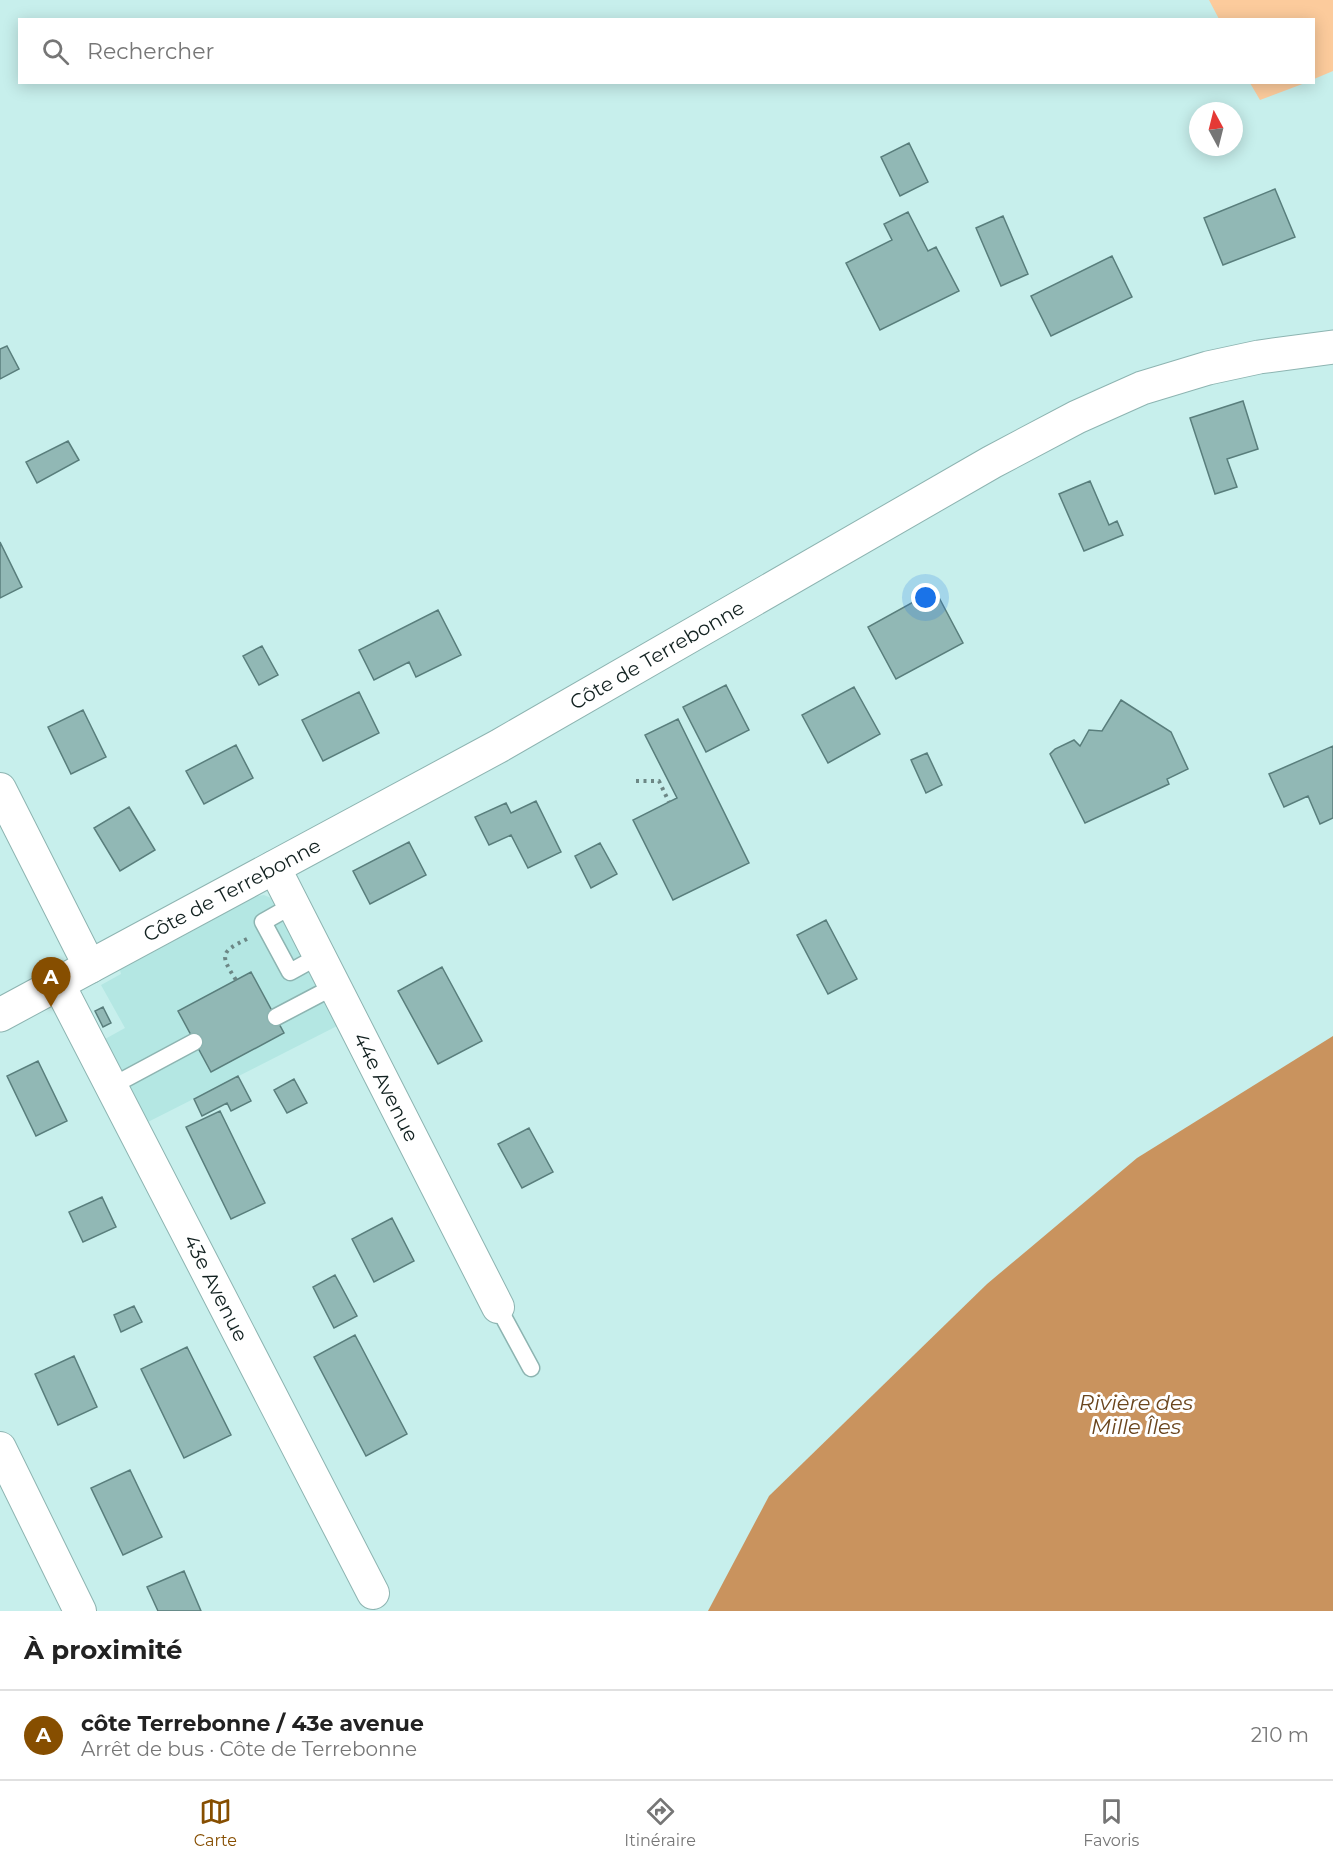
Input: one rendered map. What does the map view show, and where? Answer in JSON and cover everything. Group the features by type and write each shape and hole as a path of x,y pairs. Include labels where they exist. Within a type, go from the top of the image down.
{"main road":[{"name":"Côte de Terrebonne","path":"0,1015 499,746 992,462 1077,417 1142,388 1208,368 1248,359 1333,347"}],"street":[{"path":"0,789 90,967"},
{"name":"44e Avenue","path":"274,867 498,1307"},
{"name":"43e Avenue","path":"58,983 373,1593"},
{"path":"0,1448 80,1611"}],"lane":[{"path":"276,1017 335,986"},
{"path":"112,1086 194,1042"},
{"path":"498,1307 531,1368"}],"path":[{"path":"636,781 659,781 669,802"},
{"path":"236,944 229,948 225,955 227,965 236,980"}],"shaded area":[{"path":"1209,0 1333,0 1333,71 1315,79 1315,18 1218,18"},
{"path":"1251,84 1302,84 1260,100"},
{"path":"264,895 271,898 274,903 339,1025 146,1123 105,1039 125,1028 101,985 121,974 120,970 257,896"}],"water":[{"name":"Rivière des Mille Îles","path":"1333,1036 1333,1611 708,1611 769,1496 987,1284 1137,1158"}],"building":[{"path":"909,143 928,182 900,196 881,157"},
{"path":"1275,189 1295,237 1223,265 1204,218"},
{"path":"908,212 928,251 936,247 959,291 880,330 846,263 892,240 884,224"},
{"path":"1003,216 1028,274 1001,286 976,228"},
{"path":"1112,256 1132,297 1051,336 1031,296"},
{"path":"7,346 19,369 0,379 0,349"},
{"path":"1243,401 1258,449 1227,459 1237,487 1215,494 1190,418"},
{"path":"68,441 79,460 37,483 26,462"},
{"path":"1090,481 1109,525 1117,521 1123,535 1084,551 1059,494"},
{"path":"0,542 22,587 0,598"},
{"path":"935,590 963,643 896,679 868,627"},
{"path":"438,610 461,655 416,677 409,662 374,680 359,650"},
{"path":"262,646 278,675 259,685 243,656"},
{"path":"726,685 749,730 706,752 683,707"},
{"path":"854,687 880,734 828,763 802,715"},
{"path":"359,692 379,733 323,761 302,720"},
{"path":"1121,700 1171,732 1188,769 1167,779 1169,784 1085,823 1050,754 1074,740 1080,746 1089,730 1102,731"},
{"path":"83,710 106,757 71,774 48,727"},
{"path":"678,719 749,863 673,900 633,820 677,798 645,735"},
{"path":"236,745 253,778 204,804 186,771"},
{"path":"1333,746 1333,818 1320,824 1308,796 1284,807 1269,774"},
{"path":"927,753 942,785 926,793 911,760"},
{"path":"536,801 561,852 528,868 511,835 489,845 475,817 506,803 511,813"},
{"path":"129,807 155,850 120,871 94,828"},
{"path":"409,842 426,875 370,904 353,871"},
{"path":"600,843 617,874 591,888 575,856"},
{"path":"826,920 857,979 828,994 797,935"},
{"path":"442,967 482,1041 438,1064 398,991"},
{"path":"251,972 284,1033 211,1072 178,1011"},
{"path":"103,1007 111,1023 103,1027 95,1011"},
{"path":"38,1061 67,1121 36,1136 7,1076"},
{"path":"238,1076 251,1101 231,1111 227,1103 202,1116 194,1099"},
{"path":"294,1079 307,1103 287,1113 274,1090"},
{"path":"220,1111 265,1203 231,1219 186,1127"},
{"path":"529,1128 553,1172 522,1188 498,1144"},
{"path":"102,1197 116,1227 83,1242 69,1212"},
{"path":"392,1218 414,1261 374,1282 352,1239"},
{"path":"335,1275 357,1316 334,1328 313,1287"},
{"path":"134,1306 142,1322 121,1332 114,1315"},
{"path":"355,1335 407,1434 366,1456 314,1357"},
{"path":"187,1347 231,1435 184,1458 141,1369"},
{"path":"74,1356 97,1407 58,1425 35,1374"},
{"path":"130,1470 162,1537 123,1555 91,1488"},
{"path":"184,1571 201,1611 158,1611 147,1587"}],"place":[{"name":"côte Terrebonne / 43e avenue","path":"51,1007"}]}
